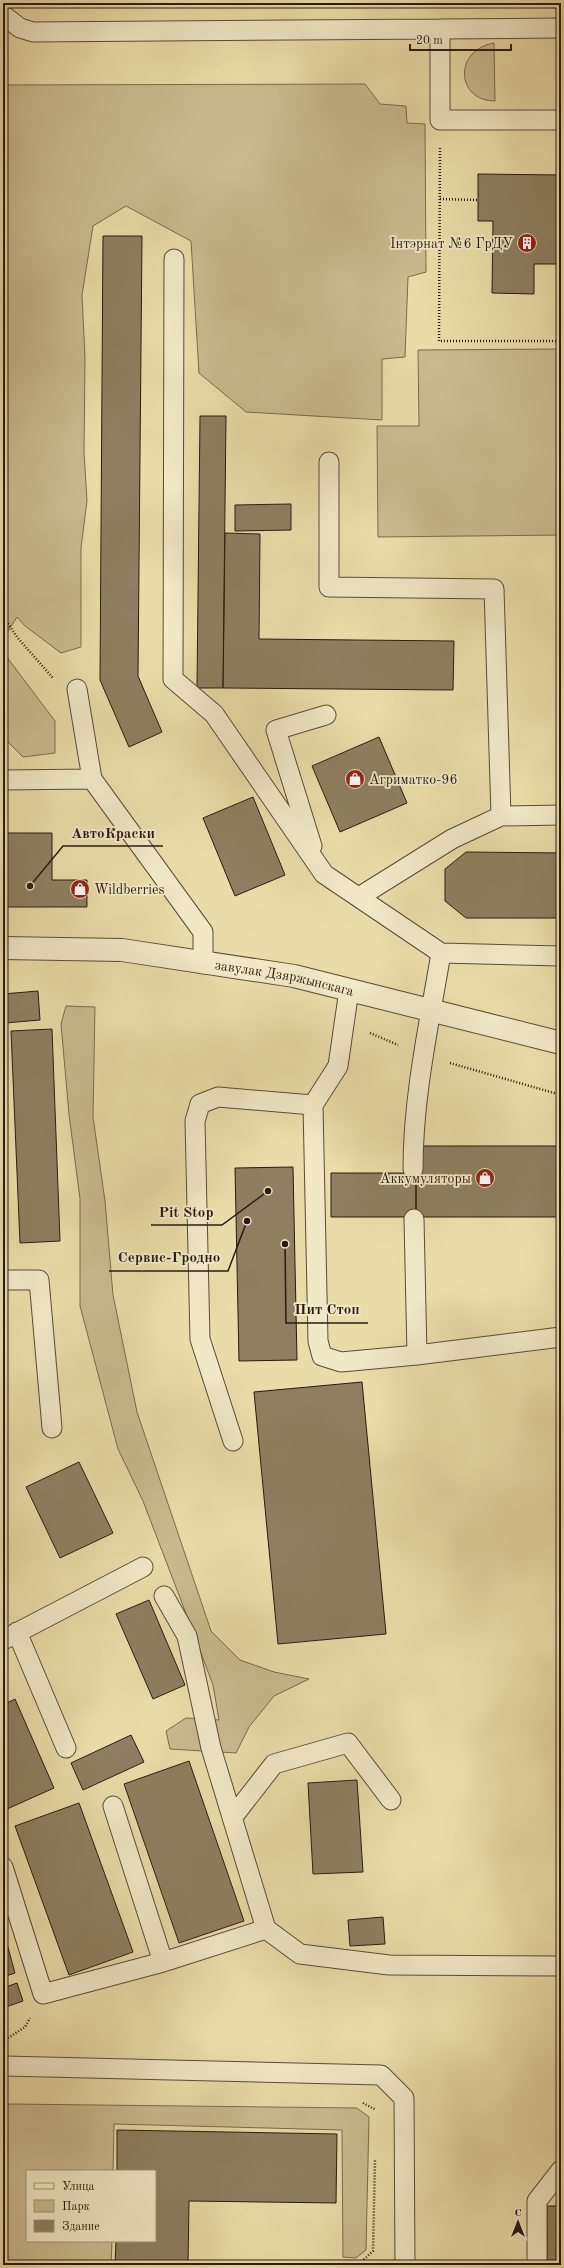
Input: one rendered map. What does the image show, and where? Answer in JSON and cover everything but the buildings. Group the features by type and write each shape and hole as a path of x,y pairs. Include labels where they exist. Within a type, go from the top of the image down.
{"street":[{"name":"завулак Дзяржынскага","path":"3,948 122,950 203,964 294,976 561,1043"}],"lane":[{"path":"3,15 20,28 33,32 561,28"},
{"path":"440,29 440,120 561,120"},
{"path":"174,259 173,679 214,714 324,874 441,953 561,956"},
{"path":"329,462 329,587 494,589 501,816"},
{"path":"77,689 92,779 203,932 203,964"},
{"path":"318,865 276,730 326,715"},
{"path":"3,780 92,779"},
{"path":"359,897 452,839 501,816 561,815"},
{"path":"413,1169 413,1137 422,1055 441,953"},
{"path":"349,990 338,1066 313,1105 318,1334 322,1356 341,1362 417,1355 561,1337"},
{"path":"233,1441 200,1339 195,1121 200,1104 218,1097 313,1105"},
{"path":"414,1219 417,1355"},
{"path":"3,1280 39,1280 52,1428"},
{"path":"66,1748 10,1636 143,1567"},
{"path":"164,1596 187,1636 211,1748 266,1928 300,1954 315,1956 389,1965 561,1966"},
{"path":"232,1818 274,1764 348,1743 391,1800"},
{"path":"113,1806 163,1962"},
{"path":"3,1867 43,1994 163,1962 266,1928"},
{"path":"3,2066 381,2075 404,2098 405,2265"},
{"path":"537,2265 537,2200 561,2170"}],"path":[{"path":"440,120 440,341 561,341"},
{"path":"440,199 478,200"},
{"path":"3,616 17,637 81,710"},
{"path":"345,1022 422,1055 561,1095"},
{"path":"3,2040 25,2027 43,1994"},
{"path":"359,2100 376,2111 376,2118"},
{"path":"303,2265 358,2265 373,2251 375,2157"}],"green space":[{"path":"494,43 495,101 482,99 473,93 467,84 464,75 466,64 471,55 481,48"},
{"path":"3,49 6,52 7,85 365,84 380,104 406,106 407,123 425,124 426,272 408,277 405,357 382,359 382,420 246,412 199,373 191,241 126,206 93,226 82,295 85,358 84,452 87,501 81,548 81,647 61,653 25,626 17,617 3,639"},
{"path":"561,349 561,535 378,537 377,426 419,426 418,350"},
{"path":"3,652 55,721 55,753 23,757 3,737"},
{"path":"66,1006 95,1007 93,1117 105,1201 113,1295 137,1412 211,1631 240,1660 274,1672 309,1679 274,1696 249,1727 236,1753 170,1749 166,1731 186,1718 219,1720 213,1685 143,1501 118,1449 80,1306 80,1199 69,1114 61,1024"},
{"path":"9,2104 357,2108 369,2117 366,2250 356,2258 343,2257 342,2130 114,2124 113,2170 26,2170 26,2242 112,2242 111,2265 3,2265 3,2109"}],"place":[{"name":"Інтэрнат №6 ГрДУ","path":"527,243"},
{"name":"Агриматко-96","path":"355,779"},
{"name":"АвтоКраски","path":"30,886"},
{"name":"Wildberries","path":"80,889"},
{"name":"Аккумуляторы","path":"485,1178"},
{"name":"Pit Stop","path":"268,1191"},
{"name":"Сервис-Гродно","path":"247,1221"},
{"name":"Пит Стоп","path":"285,1244"}]}
